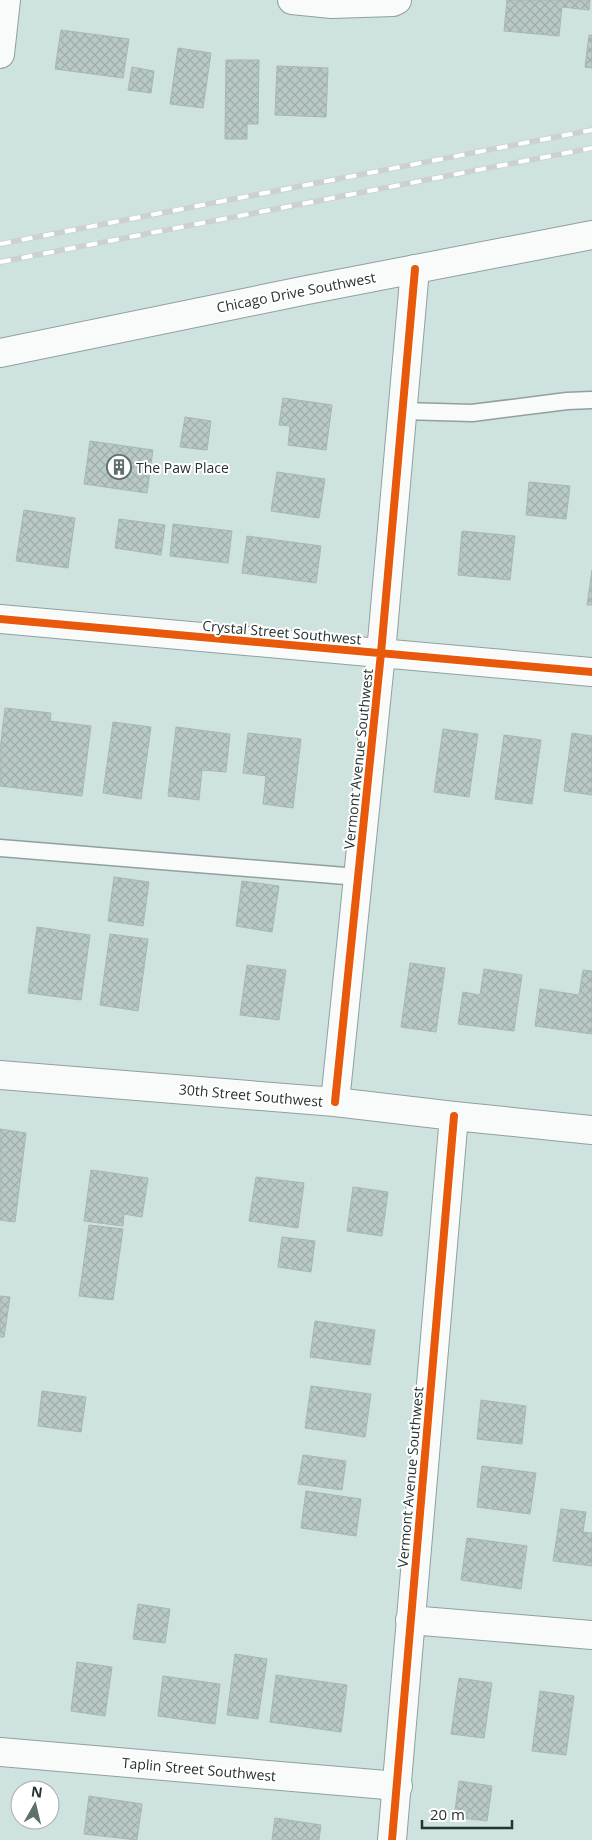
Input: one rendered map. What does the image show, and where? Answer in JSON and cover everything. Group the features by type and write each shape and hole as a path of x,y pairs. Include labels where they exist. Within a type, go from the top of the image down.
{"street":[{"path":"0,54 6,0"},
{"path":"292,0 332,4 393,2 397,0"},
{"name":"Chicago Drive Southwest","path":"0,353 592,235"},
{"name":"Vermont Avenue Southwest","path":"335,1102 381,653 415,269"},
{"name":"Crystal Street Southwest","path":"0,619 592,672"},
{"name":"30th Street Southwest","path":"0,1075 335,1102 592,1130"},
{"name":"Vermont Avenue Southwest","path":"392,1840 454,1116"},
{"path":"410,1620 592,1635"},
{"name":"Taplin Street Southwest","path":"0,1752 398,1786"}],"lane":[{"path":"402,411 472,413 566,401 592,400"},
{"path":"0,848 358,877"}],"building":[{"path":"507,0 590,0 589,10 562,7 559,36 504,31"},
{"path":"61,30 129,39 123,78 55,69"},
{"path":"589,35 592,35 592,68 585,67"},
{"path":"178,48 211,53 203,108 170,104"},
{"path":"226,60 259,60 258,124 247,124 247,139 225,139"},
{"path":"277,66 328,68 326,117 275,115"},
{"path":"132,67 154,71 151,93 128,90"},
{"path":"283,398 332,405 326,450 288,445 290,426 279,425"},
{"path":"185,417 211,421 207,450 180,447"},
{"name":"The Paw Place","path":"90,441 153,450 147,493 84,484"},
{"path":"277,472 325,479 319,518 271,511"},
{"path":"529,482 570,486 566,519 526,515"},
{"path":"24,510 75,518 68,568 16,561"},
{"path":"119,519 165,525 161,555 115,548"},
{"path":"173,524 232,531 228,563 170,556"},
{"path":"462,531 515,536 510,580 458,575"},
{"path":"247,536 321,546 316,583 242,573"},
{"path":"592,570 592,605 587,605"},
{"path":"5,708 51,713 50,721 91,726 82,796 0,786 0,750"},
{"path":"113,722 151,727 141,799 103,793"},
{"path":"176,727 230,734 226,772 202,770 199,800 168,796"},
{"path":"443,729 478,734 469,797 434,792"},
{"path":"248,733 301,739 293,808 263,804 266,776 243,773"},
{"path":"572,733 592,736 592,795 564,791"},
{"path":"504,735 541,740 532,804 495,799"},
{"path":"114,877 149,882 143,926 108,921"},
{"path":"242,881 279,886 272,932 236,926"},
{"path":"37,927 90,935 81,1000 28,993"},
{"path":"110,934 148,939 138,1011 100,1005"},
{"path":"410,963 445,968 436,1032 401,1027"},
{"path":"247,965 286,970 279,1020 240,1015"},
{"path":"484,969 522,975 514,1031 458,1024 463,992 480,995"},
{"path":"583,970 592,971 592,1034 535,1026 540,989 579,995"},
{"path":"0,1129 26,1133 15,1222 0,1220"},
{"path":"91,1170 148,1178 142,1217 124,1214 123,1226 84,1221"},
{"path":"256,1177 304,1183 298,1228 249,1221"},
{"path":"353,1187 388,1192 382,1236 347,1231"},
{"path":"89,1225 123,1229 113,1300 79,1296"},
{"path":"282,1237 315,1241 311,1272 278,1267"},
{"path":"0,1296 10,1297 4,1337 0,1337"},
{"path":"315,1321 375,1330 370,1365 310,1357"},
{"path":"311,1386 371,1394 365,1437 305,1428"},
{"path":"42,1391 86,1397 81,1432 38,1426"},
{"path":"481,1400 526,1406 522,1444 477,1439"},
{"path":"303,1455 346,1461 342,1490 298,1484"},
{"path":"482,1466 536,1473 530,1514 477,1507"},
{"path":"306,1491 361,1499 356,1536 301,1528"},
{"path":"561,1509 586,1512 583,1532 592,1533 592,1566 553,1561"},
{"path":"467,1538 527,1546 521,1589 461,1580"},
{"path":"138,1604 170,1609 165,1643 133,1639"},
{"path":"235,1654 267,1659 258,1719 227,1715"},
{"path":"77,1662 112,1667 105,1716 71,1711"},
{"path":"276,1675 347,1685 341,1732 270,1722"},
{"path":"163,1676 220,1684 215,1724 158,1716"},
{"path":"459,1678 492,1683 484,1738 451,1734"},
{"path":"540,1691 574,1696 566,1755 532,1751"},
{"path":"459,1781 492,1786 487,1821 454,1817"},
{"path":"89,1796 142,1804 137,1840 84,1834"},
{"path":"275,1818 321,1825 319,1840 272,1840"}],"railway":[{"path":"0,244 592,130"},
{"path":"0,262 592,148"}],"cycle path":[{"path":"335,1102 381,653 415,269"},
{"path":"0,619 592,672"},
{"path":"392,1840 454,1116"}],"place":[{"name":"The Paw Place","path":"119,467"}]}
